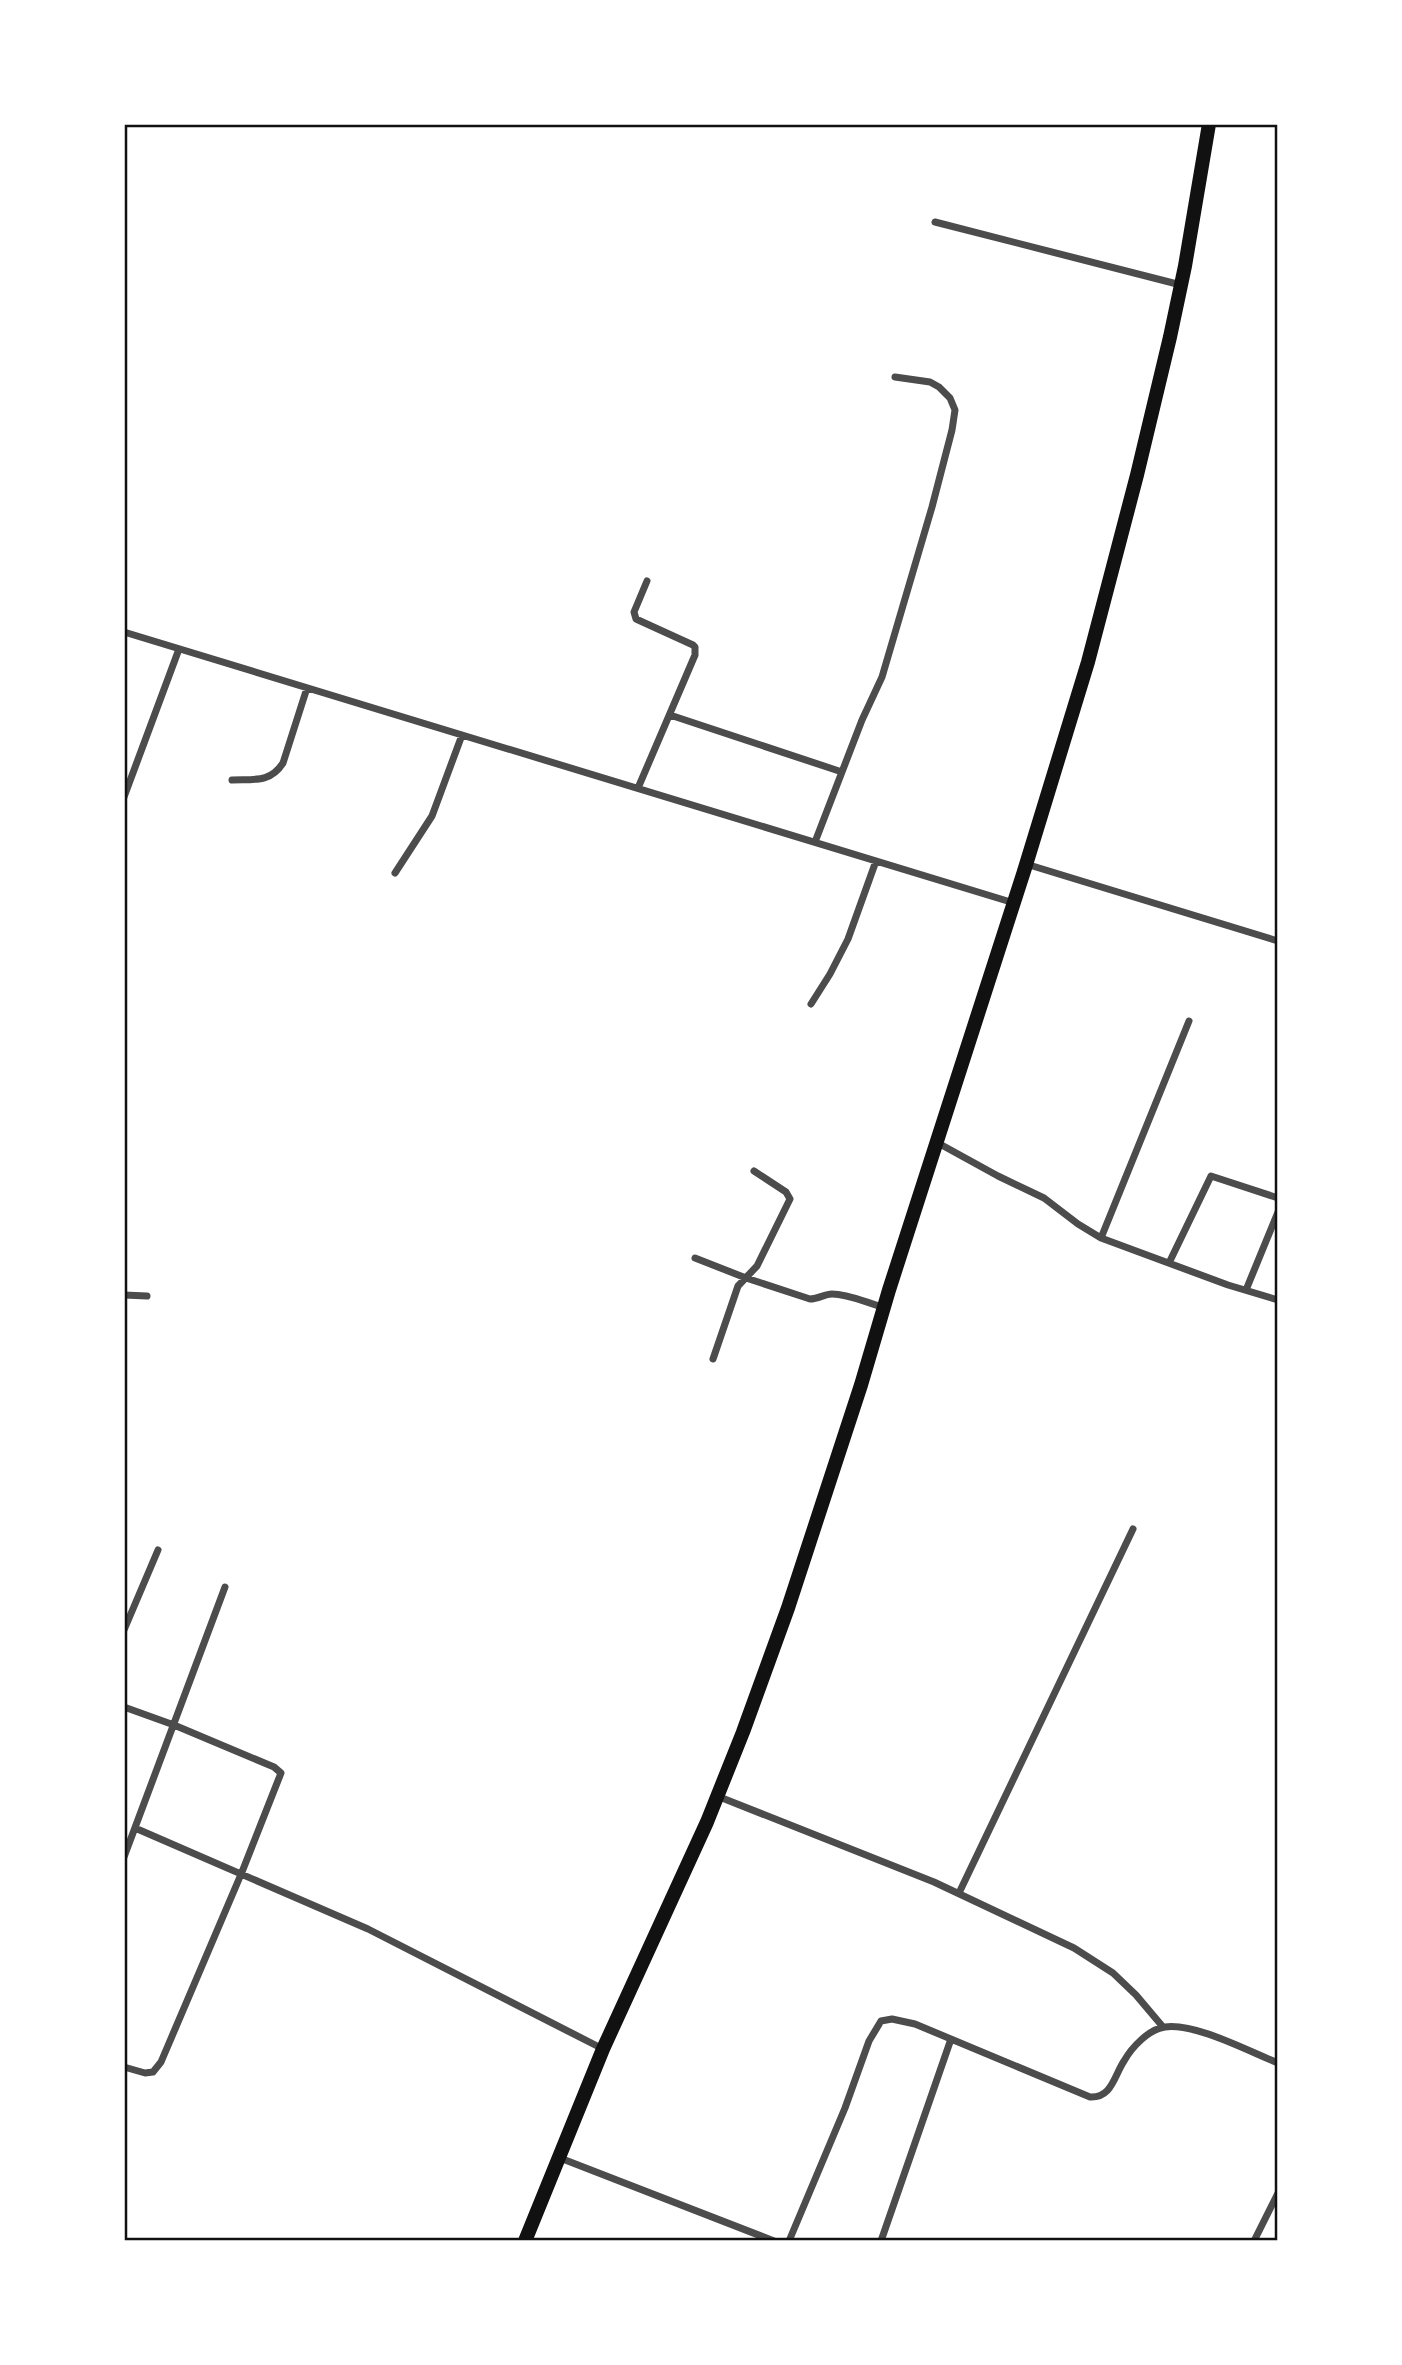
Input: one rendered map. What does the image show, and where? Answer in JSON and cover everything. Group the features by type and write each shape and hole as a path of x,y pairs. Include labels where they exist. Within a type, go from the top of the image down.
{"main road":[{"path":"525,2241 603,2049 717,1796 788,1608 938,1143 1088,662 1182,285 1209,124"}],"street":[{"path":"935,222 1182,285"},
{"path":"814,842 882,677 932,508 955,410 950,398 930,382 895,377"},
{"path":"638,788 693,661 695,647 636,619 634,612 647,581"},
{"path":"124,632 1014,903"},
{"path":"124,797 179,649"},
{"path":"232,780 270,778 278,771 307,688"},
{"path":"670,715 842,772"},
{"path":"395,873 432,816 462,735"},
{"path":"811,1004 848,939 876,861"},
{"path":"1026,864 1278,941"},
{"path":"1101,1238 1189,1021"},
{"path":"938,1143 1044,1198 1101,1238 1278,1300"},
{"path":"713,1359 738,1286 757,1266 790,1199 786,1192 754,1171"},
{"path":"1169,1263 1211,1176 1278,1198"},
{"path":"1246,1290 1278,1212"},
{"path":"695,1258 746,1278 810,1298 818,1299 824,1294 834,1294 884,1308"},
{"path":"124,1295 147,1296"},
{"path":"959,1894 1133,1530"},
{"path":"124,1630 158,1550"},
{"path":"124,1857 225,1587"},
{"path":"124,1707 274,1767 281,1773 161,2062 153,2072 145,2073 124,2067"},
{"path":"717,1796 959,1894 1074,1948 1113,1973 1136,1994 1163,2027"},
{"path":"135,1828 242,1872 390,1939 603,2049"},
{"path":"789,2241 881,2021 903,2020 1098,2097 1105,2094 1113,2084 1124,2060 1137,2044 1163,2027 1213,2036 1278,2063"},
{"path":"881,2241 951,2039"},
{"path":"560,2158 774,2241"},
{"path":"1254,2241 1278,2193"}]}
